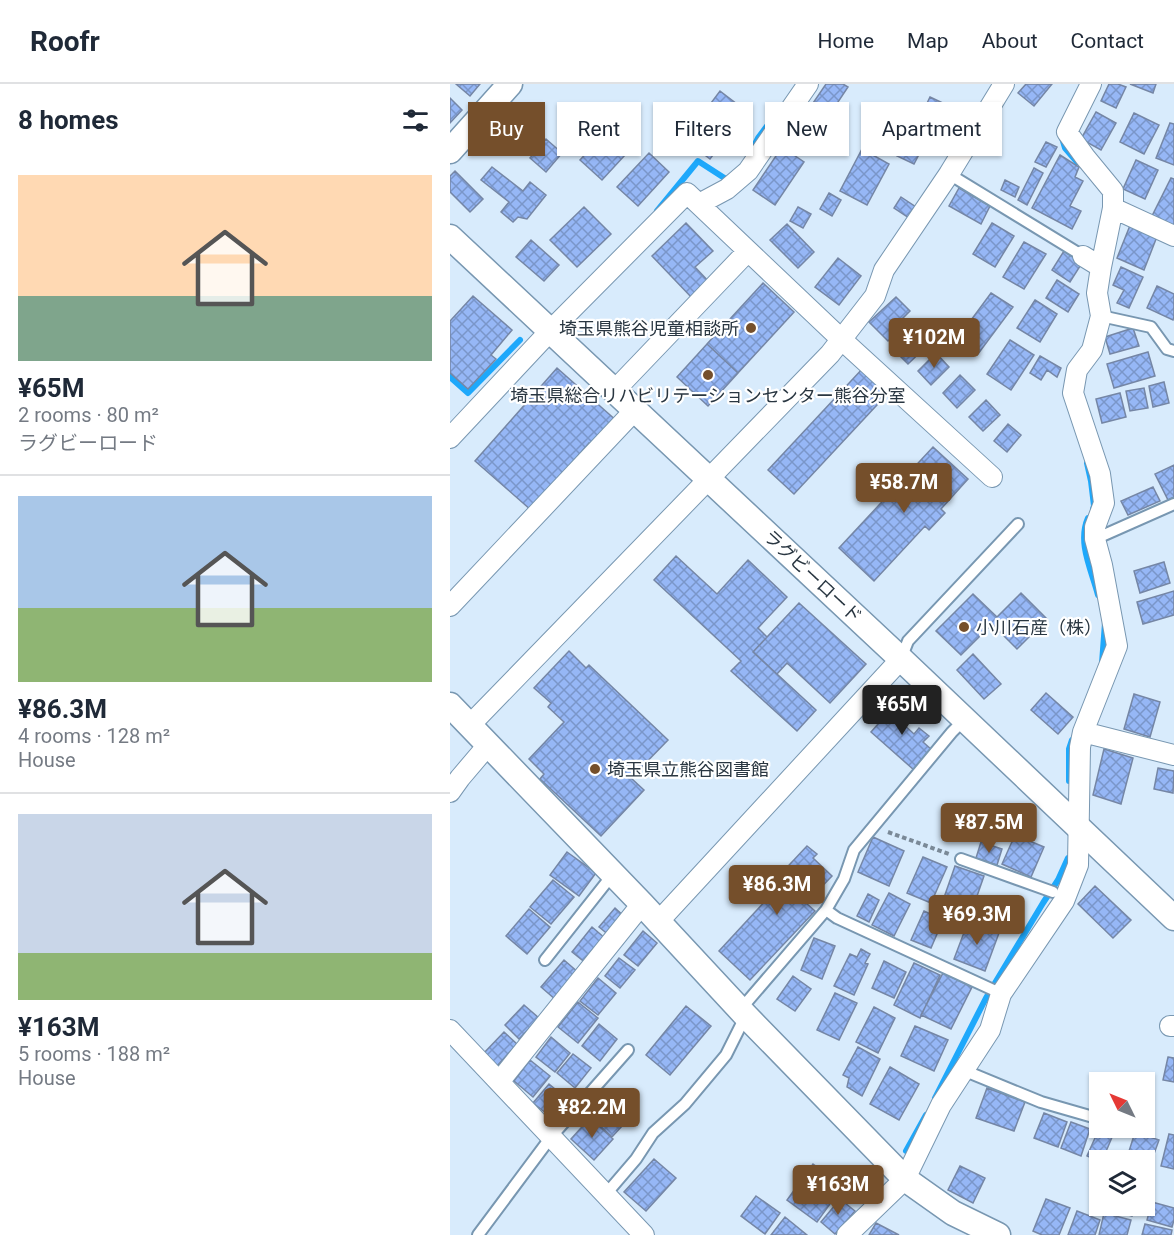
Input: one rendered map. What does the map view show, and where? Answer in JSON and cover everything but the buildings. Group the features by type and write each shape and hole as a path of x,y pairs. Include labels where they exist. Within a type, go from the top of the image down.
{"street":[{"path":"450,151 510,84"},
{"path":"699,204 727,189 748,171 808,84"},
{"path":"470,726 830,354 874,296 884,270 949,174 1004,84"},
{"path":"847,1235 905,1179 941,1105 990,1030 1001,993 1051,893 1078,865 1080,747 1083,732 1117,646 1095,539 1095,527 1104,503 1100,474 1073,393 1077,370 1092,350 1101,316 1094,263 1113,208 1113,191 1084,157 1067,132 1090,84"},
{"path":"450,438 551,330 687,193 841,339 992,477"},
{"path":"1113,208 1174,236"},
{"name":"ラグビーロード","path":"450,237 1174,918"},
{"path":"614,391 748,251"},
{"path":"450,606 634,410"},
{"path":"499,1082 650,913 901,659"},
{"path":"450,705 743,1013 905,1179 953,1213 998,1235"},
{"path":"1083,732 1174,755"},
{"path":"450,792 488,745"},
{"path":"450,1030 645,1235"}],"lane":[{"path":"949,174 1094,263"},
{"path":"1101,316 1151,327 1167,349 1174,351"},
{"path":"1095,539 1174,504"},
{"path":"901,659 908,641 1018,524"},
{"path":"606,1194 636,1159 653,1133 685,1104 726,1055 743,1013 770,973 826,910 844,879 854,850 964,720"},
{"path":"961,859 1051,893"},
{"path":"545,960 613,874"},
{"path":"826,910 837,918 1001,993"},
{"path":"478,1235 551,1137 628,1050"},
{"path":"963,1070 1041,1102 1089,1116"}],"path":[{"path":"873,827 961,859"}],"waterway":[{"path":"753,148 765,129"},
{"path":"1062,138 1065,148 1077,162"},
{"path":"657,211 698,161 730,180"},
{"path":"450,377 468,393 520,340"},
{"path":"1087,463 1093,509"},
{"path":"1088,518 1084,537 1085,547 1098,595"},
{"path":"1102,663 1105,623"},
{"path":"1069,781 1069,749 1072,740"},
{"path":"935,1098 986,998 1058,880 1068,858"},
{"path":"906,1151 926,1115"}],"place":[{"name":"埼玉県熊谷児童相談所","path":"751,328"},
{"name":"埼玉県総合リハビリテーションセンター熊谷分室","path":"708,375"},
{"name":"小川石産（株）","path":"964,627"},
{"name":"埼玉県立熊谷図書館","path":"595,769"}]}
